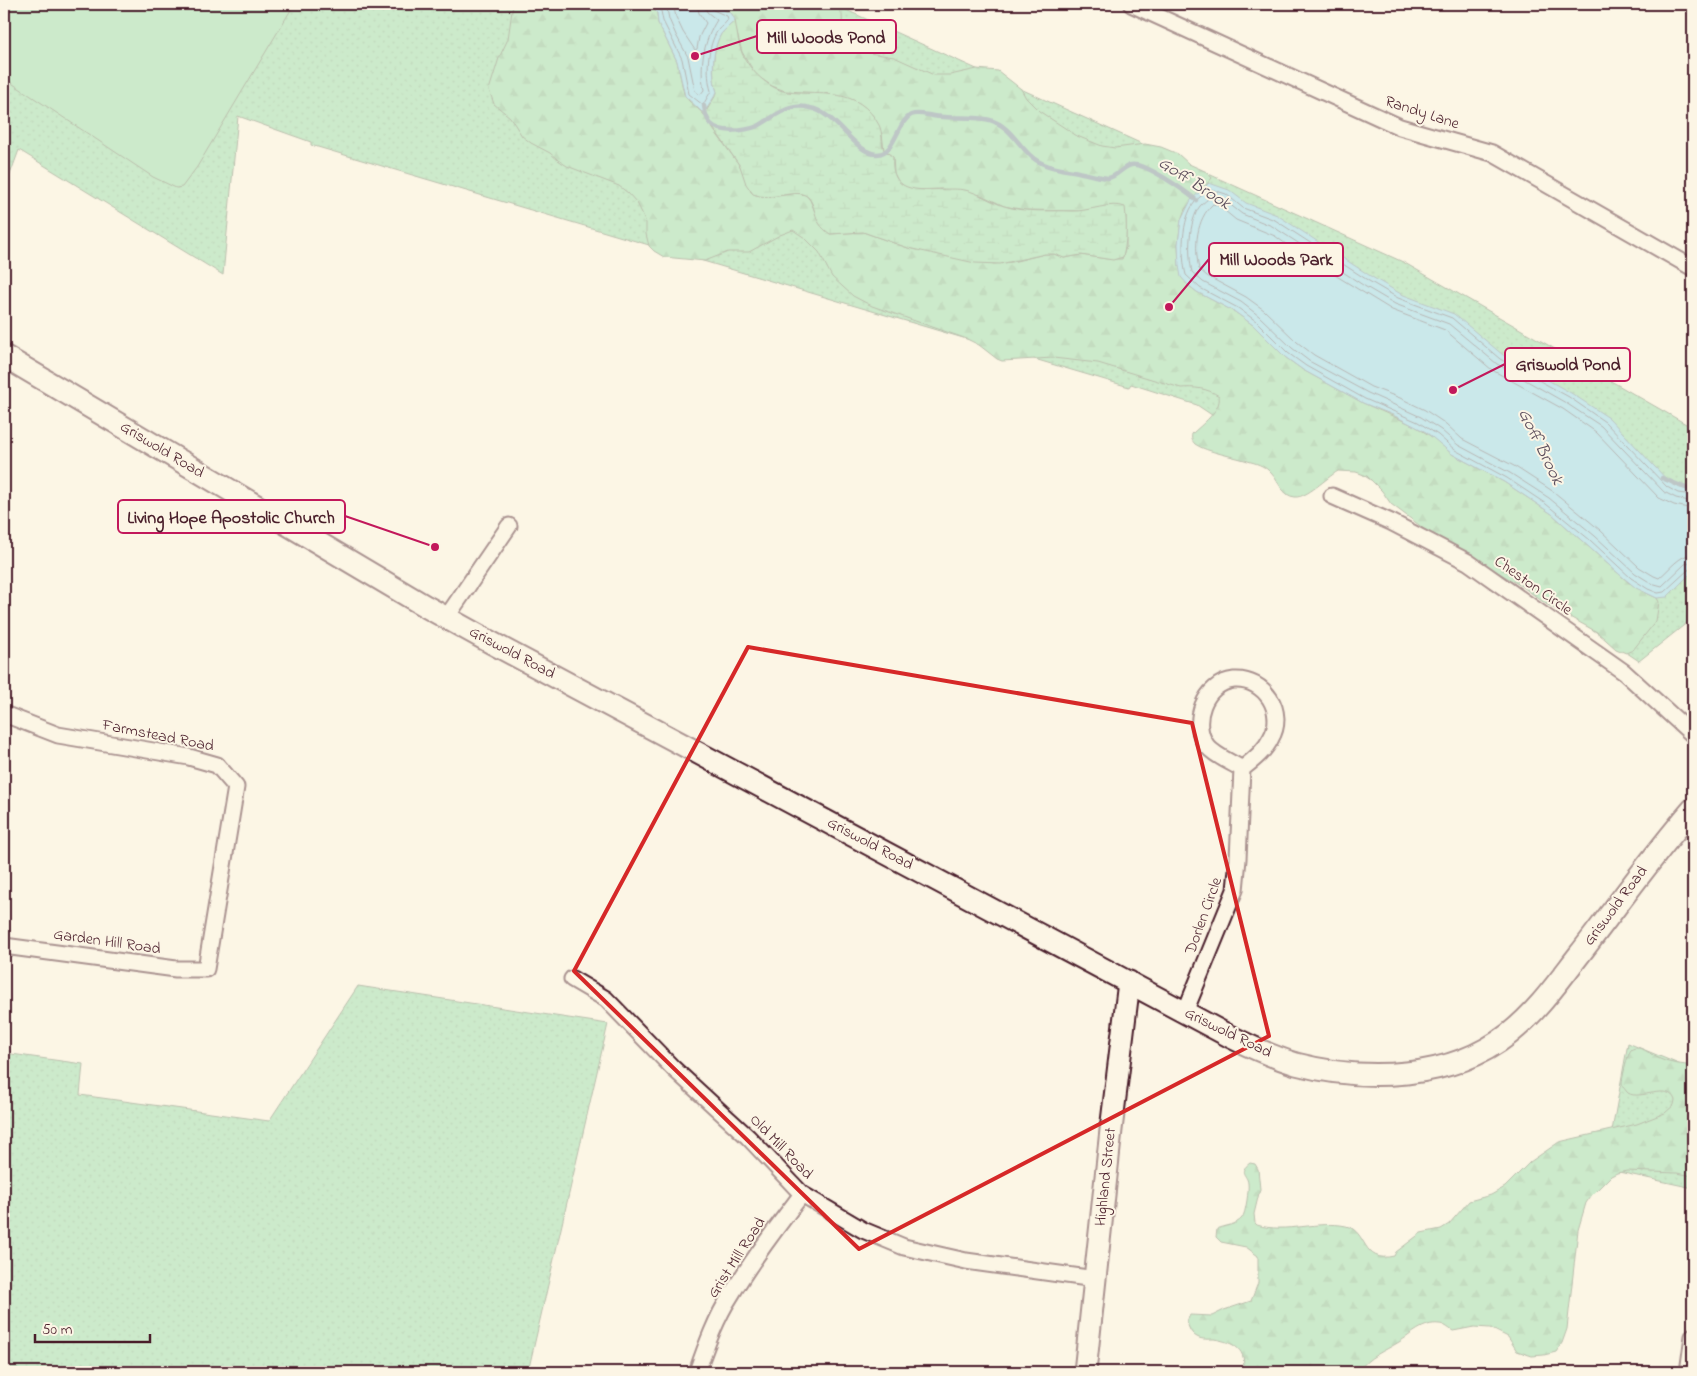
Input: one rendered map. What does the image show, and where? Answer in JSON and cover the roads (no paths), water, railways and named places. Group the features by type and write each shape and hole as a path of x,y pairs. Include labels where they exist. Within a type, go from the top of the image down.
{"street":[{"name":"Randy Lane","path":"1131,4 1400,127 1492,152 1693,268"},
{"name":"Griswold Road","path":"4,356 446,618 1229,1036 1296,1064 1348,1073 1425,1071 1471,1057 1491,1046 1509,1034 1540,1004 1643,870 1693,809"},
{"name":"Cheston Circle","path":"1332,496 1391,522 1468,562 1624,672 1693,735"},
{"path":"446,618 509,526"},
{"path":"1234,680 1251,683 1267,693 1274,706 1277,724 1271,738 1258,755 1242,769 1207,746 1199,729 1199,716 1206,698 1217,686 1234,680"},
{"name":"Farmstead Road","path":"4,714 58,735 189,757 217,765 236,786 206,969"},
{"name":"Dorlen Circle","path":"1185,1012 1235,890 1242,769"},
{"name":"Garden Hill Road","path":"4,946 176,970 206,969"},
{"name":"Old Mill Road","path":"572,979 606,999 673,1068 748,1138 802,1194 863,1230 904,1248 966,1261 1095,1279"},
{"name":"Highland Street","path":"1085,1372 1129,982"},
{"name":"Grist Mill Road","path":"697,1372 705,1348 730,1296 776,1228 802,1194"},
{"path":"1688,1372 1693,1336"}],"water":[{"path":"643,4 711,4 732,14 735,20 721,34 716,47 713,71 717,92 706,110 702,112 685,96 677,61 658,23 657,13"},
{"path":"1209,183 1229,190 1246,203 1277,215 1401,294 1454,314 1503,355 1571,393 1609,418 1670,483 1693,491 1693,571 1667,597 1657,598 1636,588 1552,514 1504,482 1452,454 1426,432 1393,415 1363,403 1303,370 1285,357 1253,325 1235,312 1197,292 1188,285 1181,277 1179,266 1178,244 1181,220 1191,200"}],"waterway":[{"name":"Goff Brook","path":"704,106 707,118 711,124 721,129 733,131 758,126 787,109 808,107 828,117 861,147 877,154 883,153 888,149 902,124 914,114 990,120 1003,126 1032,157 1048,166 1108,178 1128,166 1137,165 1155,172 1196,200"},
{"name":"Goff Brook","path":"1662,478 1693,491"}],"place":[{"name":"Mill Woods Pond","path":"695,56"},
{"name":"Mill Woods Park","path":"1169,307"},
{"name":"Griswold Pond","path":"1453,390"},
{"name":"Living Hope Apostolic Church","path":"435,547"}]}
